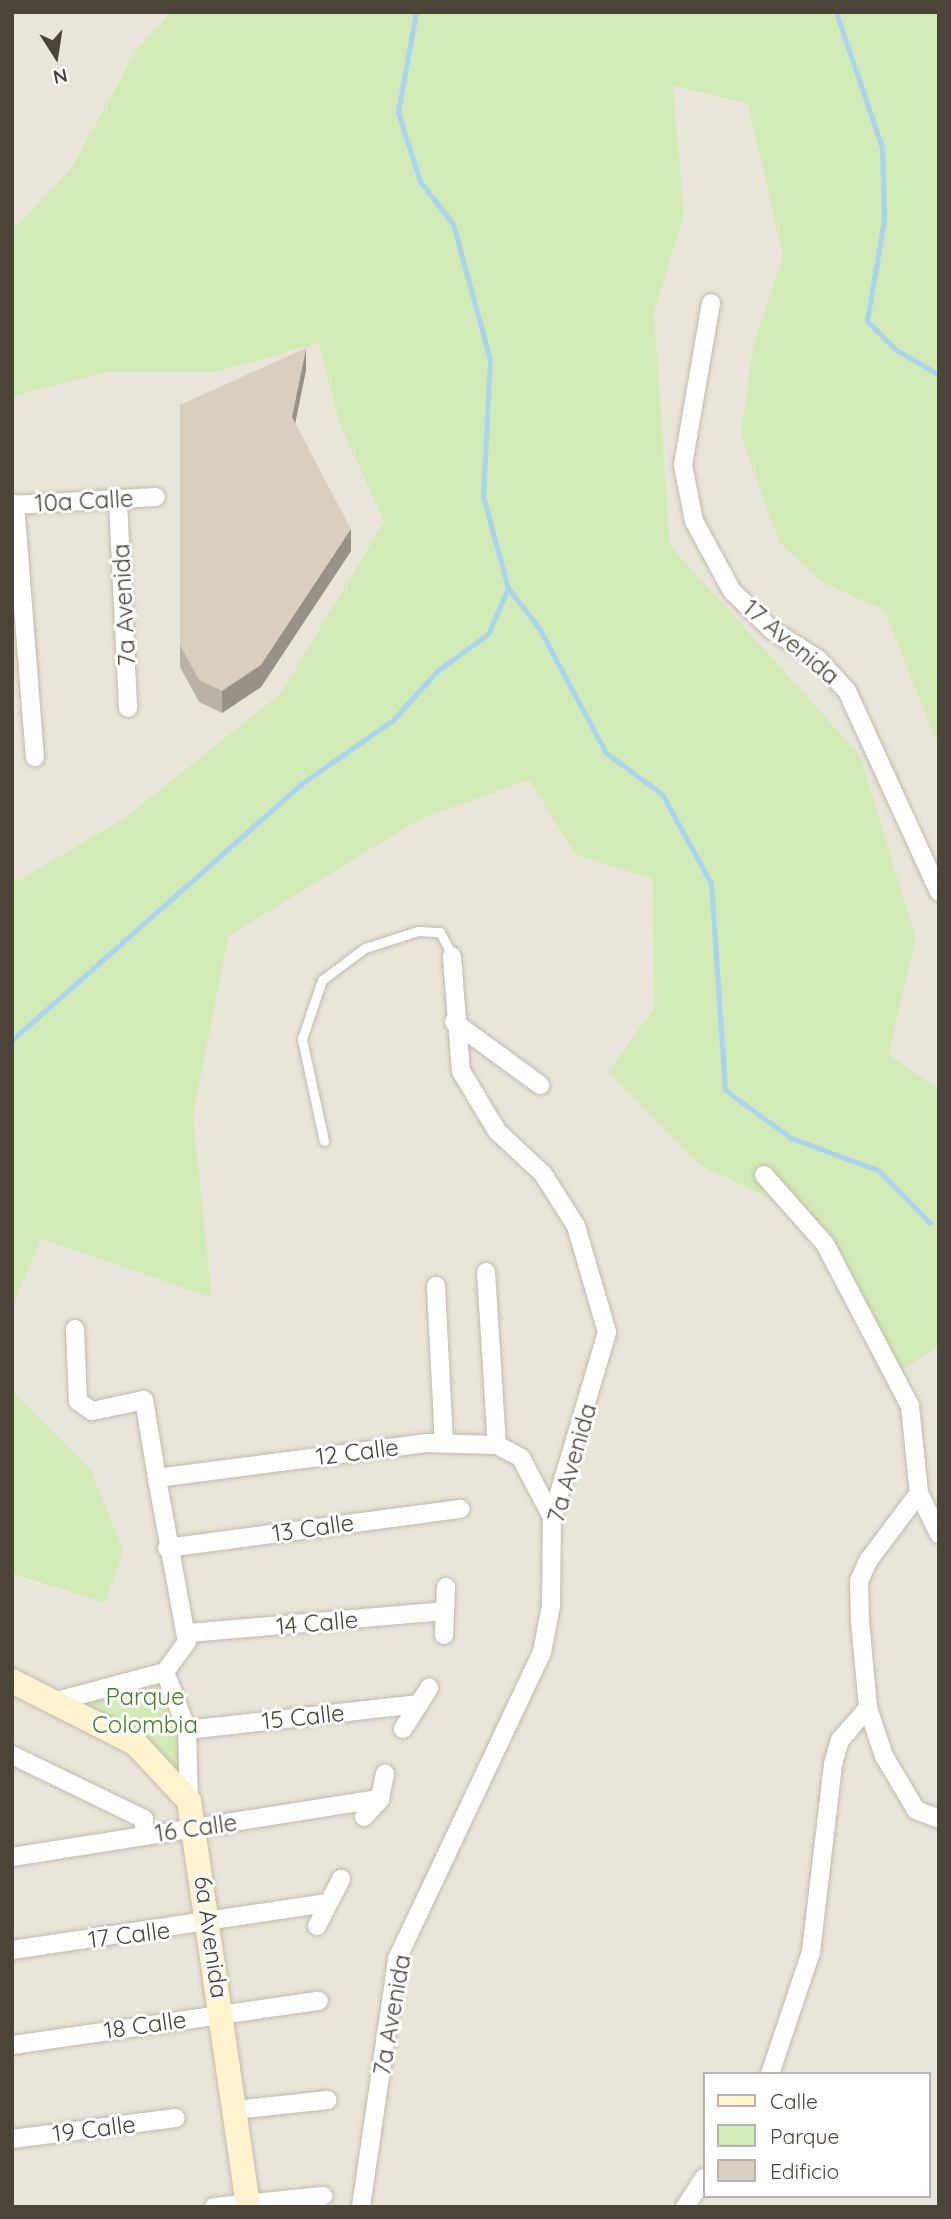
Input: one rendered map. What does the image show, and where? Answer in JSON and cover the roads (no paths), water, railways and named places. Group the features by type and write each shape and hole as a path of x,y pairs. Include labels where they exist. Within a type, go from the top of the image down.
{"main road":[{"path":"12,1681 149,1753 190,1801"},
{"name":"6a Avenida","path":"190,1801 210,1924 248,2205"}],"street":[{"name":"17 Avenida","path":"711,303 683,465 694,521 732,591 772,630 818,659 847,691 939,892"},
{"name":"10a Calle","path":"14,504 118,502 156,497"},
{"name":"7a Avenida","path":"118,502 128,708"},
{"path":"14,504 35,757"},
{"name":"7a Avenida","path":"362,2206 397,1959 542,1652 551,1606 552,1517 607,1332 576,1226 543,1174 496,1131 461,1071 454,1022 450,948"},
{"path":"454,1022 540,1085"},
{"path":"764,1175 825,1244 910,1406 919,1493 939,1534"},
{"path":"486,1272 497,1445 521,1458 552,1517"},
{"path":"436,1286 444,1444"},
{"path":"53,1702 165,1672 189,1633 167,1548 144,1400 82,1407 75,1329"},
{"name":"12 Calle","path":"157,1478 444,1444 497,1445"},
{"path":"919,1493 859,1581 867,1708 897,1783 916,1810 939,1819"},
{"name":"13 Calle","path":"167,1548 460,1509"},
{"path":"444,1635 446,1587"},
{"name":"14 Calle","path":"189,1633 444,1611"},
{"name":"6a Avenida","path":"165,1672 187,1730 190,1801"},
{"path":"403,1728 429,1688"},
{"name":"15 Calle","path":"187,1730 420,1704"},
{"path":"771,2072 811,1952 833,1764 840,1740 867,1708"},
{"path":"12,1755 144,1819 144,1835"},
{"path":"12,1769 34,1764"},
{"path":"364,1817 380,1799 385,1773"},
{"name":"16 Calle","path":"12,1857 380,1799"},
{"path":"317,1926 341,1880"},
{"name":"17 Calle","path":"12,1950 210,1924 328,1903"},
{"name":"18 Calle","path":"12,2045 319,2001"},
{"path":"235,2110 327,2100"},
{"name":"19 Calle","path":"12,2139 176,2118"},
{"path":"685,2207 702,2181"},
{"path":"214,2207 323,2196"}],"lane":[{"path":"324,1140 302,1039 315,992 342,962 365,948 418,931 432,930 450,948"}],"waterway":[{"path":"416,12 398,112 420,181 453,224 490,359 483,496 508,588 539,628 606,753 662,794 711,883 725,1090 791,1138 878,1170 930,1223"},
{"path":"836,12 882,147 884,220 867,321 895,349 939,375"},
{"path":"12,1040 301,784 393,720 437,671 488,634 508,588"}],"park label":[{"name":"Parque Colombia","path":"145,1711"}]}
